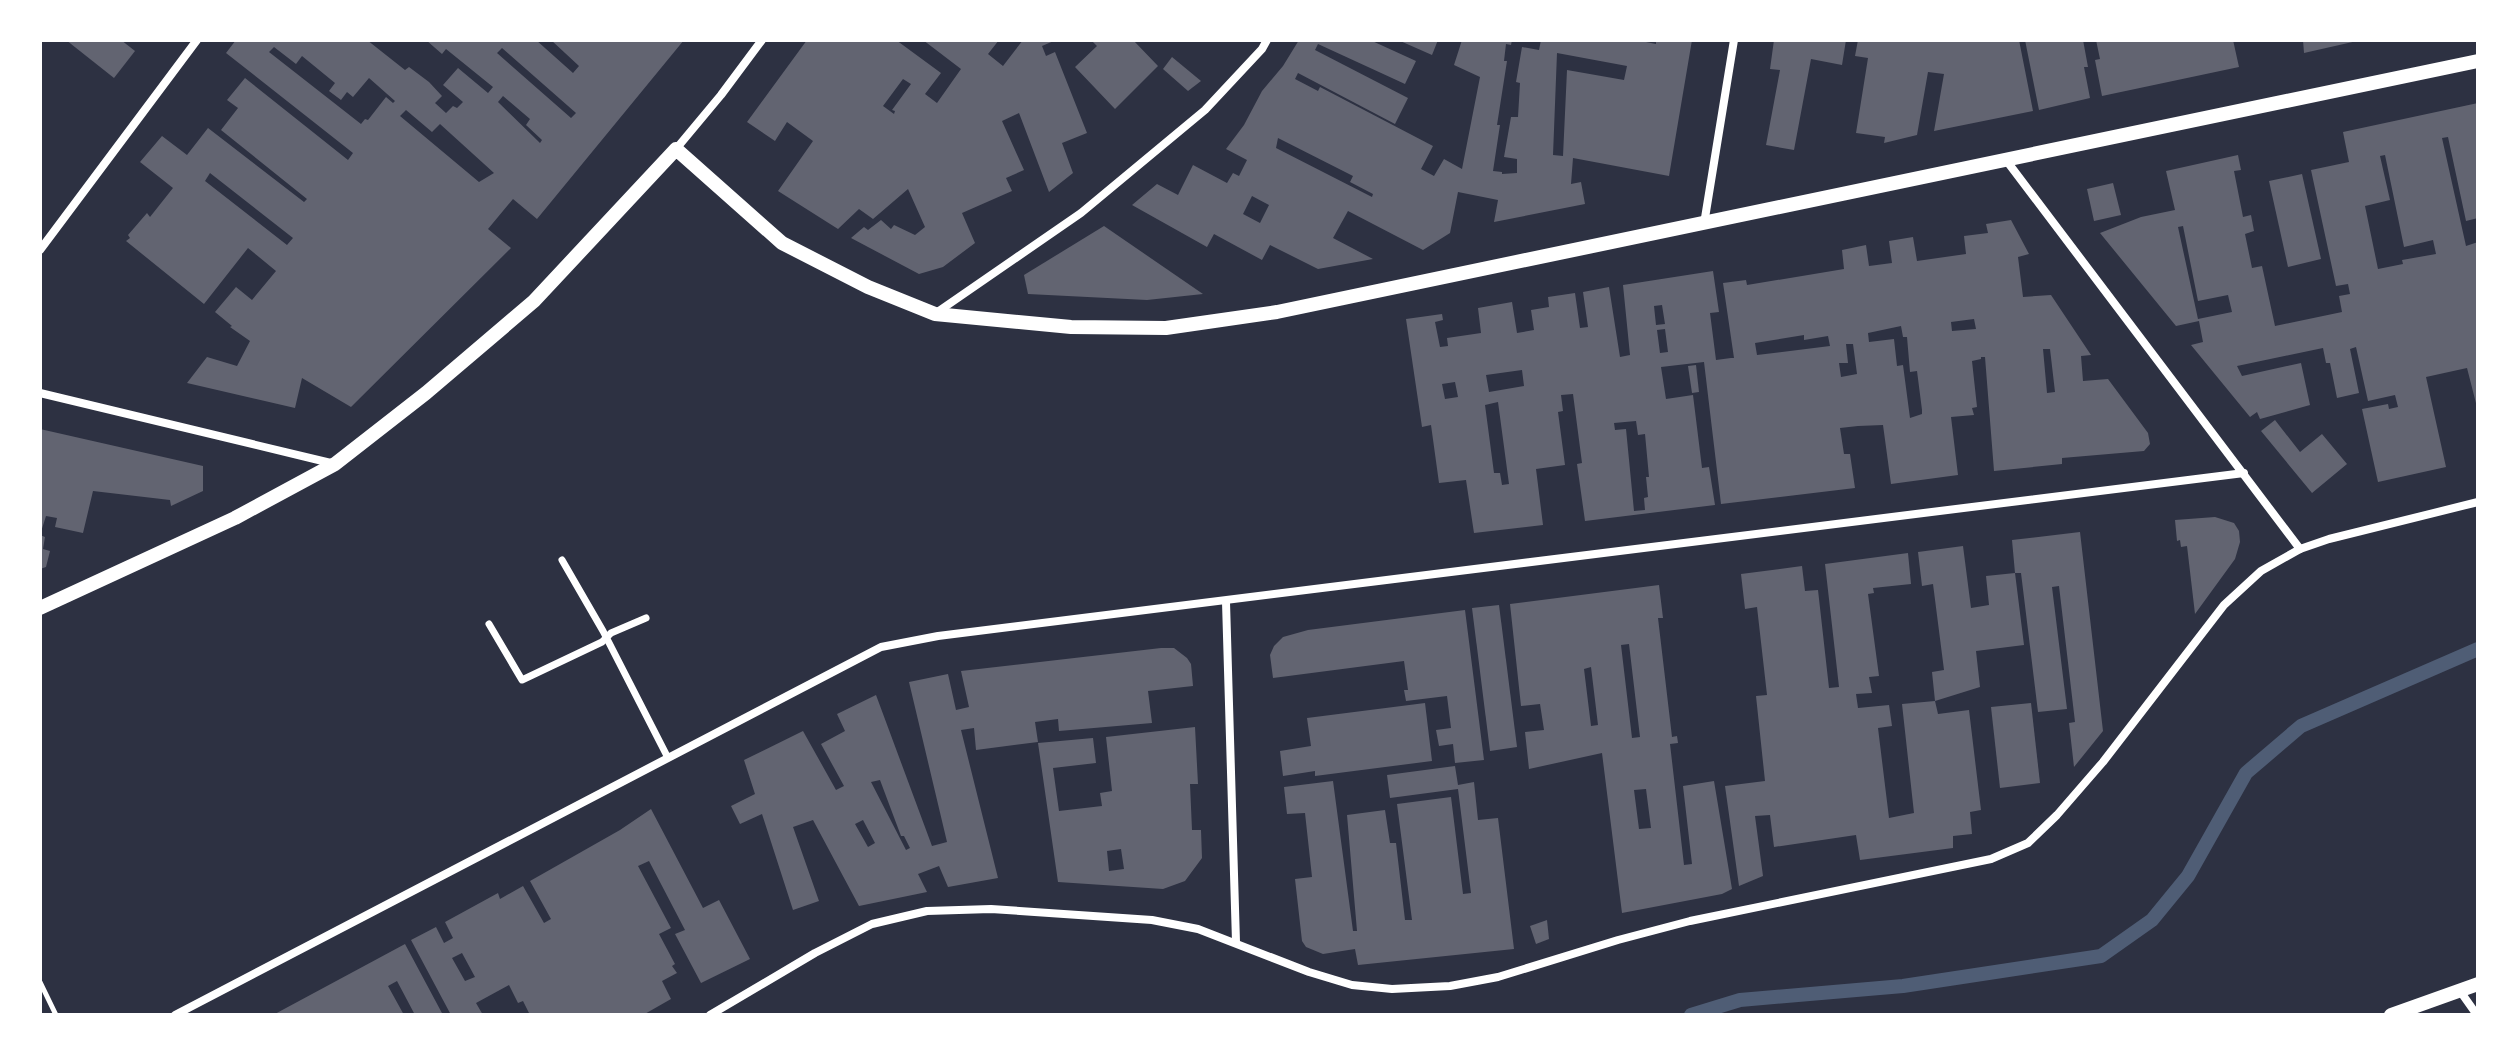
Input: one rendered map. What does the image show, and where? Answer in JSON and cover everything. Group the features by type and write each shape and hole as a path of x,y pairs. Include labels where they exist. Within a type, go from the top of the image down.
{"street":[{"path":"40,250 197,40"},
{"path":"40,608 235,518 335,464 426,393 534,301 676,149 762,40"},
{"path":"935,314 1081,213 1205,110 1267,40"},
{"path":"1704,225 1734,40"},
{"path":"676,149 782,243 868,287 935,314 1071,327 1166,328 1277,312 2478,61"},
{"path":"2006,160 2300,549"},
{"path":"40,393 335,464"},
{"path":"175,1015 881,647 938,636 2244,473"},
{"path":"710,1015 815,953 872,924 927,911 991,909 1152,920 1198,929 1309,972 1352,985 1392,989 1450,986 1498,977 1690,921 1991,859 2028,843 2057,815 2103,762 2224,605 2261,571 2300,549 2329,539 2478,502"},
{"path":"562,560 667,756"},
{"path":"1226,602 1236,942"},
{"path":"489,624 522,680 646,618"},
{"path":"2391,1015 2478,984"},
{"path":"2460,991 2477,1015"}],"path":[{"path":"40,982 56,1015"}],"building":[{"path":"66,40 121,40 135,51 114,78"},
{"path":"236,40 367,40 405,70 409,67 429,82 442,96 435,103 446,113 463,102 443,85 458,68 488,93 493,87 446,49 442,54 426,40 536,40 573,73 579,66 551,40 684,40 537,219 513,199 488,229 511,248 351,407 302,378 295,408 187,383 207,357 237,366 250,341 215,312 236,287 252,300 276,271 248,248 204,304 126,241 147,213 150,217 173,188 140,162 162,136 187,155 208,128 304,202 307,199 221,130 238,108 227,100 245,78 348,160 353,153 226,53","holes":["274,47 296,64 302,56 335,83 329,91 341,100 347,92 353,97 369,78 395,101 393,103 386,97 368,120 361,124 269,52","502,48 576,113 571,118 497,53","503,96 530,119 526,125 542,140 540,143 498,102","406,110 432,132 440,124 494,173 479,182 400,116","210,173 293,238 287,245 205,181"]},
{"path":"807,40 896,40 941,73 925,94 937,103 961,69 923,40 999,40 988,54 1003,66 1023,40 1056,40 1042,46 1046,56 1055,52 1087,133 1062,143 1073,173 1049,192 1019,113 1002,121 1024,170 1006,178 1012,191 962,213 975,243 943,267 919,274 851,238 864,227 868,230 881,220 891,229 894,225 915,235 925,227 908,189 873,219 859,209 838,229 778,191 813,141 787,122 775,141 747,122","holes":["903,79 911,84 892,110 894,114 883,106"]},
{"path":"1091,40 1133,40 1158,66 1115,109 1075,67 1097,46"},
{"path":"1299,40 1370,40 1416,61 1405,84 1318,44 1315,50 1408,98 1395,124 1298,73 1295,79 1318,91 1320,87 1433,146 1421,169 1434,176 1444,159 1462,169 1480,77 1454,65 1462,40 1512,40 1511,45 1506,44 1504,61 1507,61 1493,171 1502,174 1517,173 1517,159 1504,157 1511,117 1518,117 1520,83 1516,82 1522,47 1539,50 1541,40 1636,40 1656,44 1656,40 1692,40 1669,176 1573,158 1571,184 1581,182 1585,204 1494,222 1498,200 1458,192 1450,233 1423,250 1348,211 1333,238 1373,259 1318,269 1270,245 1262,260 1214,234 1207,247 1132,205 1157,184 1178,195 1193,165 1227,183 1233,173 1239,176 1247,160 1226,149 1244,125 1262,91","holes":["1557,53 1627,66 1624,80 1567,70 1563,156 1553,155","1278,138 1353,176 1350,182 1373,194 1372,197 1276,148","1252,196 1269,205 1260,223 1243,214"]},
{"path":"1398,40 1438,40 1432,55"},
{"path":"1774,40 1846,40 1842,65 1811,59 1794,150 1766,145 1780,70 1770,69"},
{"path":"1858,40 2019,40 2033,111 1934,131 1944,74 1928,72 1917,135 1884,143 1885,137 1856,133 1868,58 1855,56"},
{"path":"2025,40 2083,40 2090,98 2039,110"},
{"path":"2096,40 2233,40 2239,67 2102,96 2095,60 2100,59"},
{"path":"2303,40 2357,40 2357,41 2304,53"},
{"path":"1172,57 1201,81 1188,91 1163,69"},
{"path":"2478,103 2478,218 2466,221 2448,137 2442,138 2466,246 2478,242 2478,411 2467,368 2426,377 2446,467 2378,482 2362,409 2388,404 2389,409 2398,407 2395,395 2368,401 2356,347 2350,349 2359,393 2337,398 2330,363 2326,363 2323,348 2237,366 2242,376 2301,363 2310,405 2260,419 2257,412 2250,417 2191,345 2203,342 2199,321 2176,326 2100,233 2141,217 2175,210 2166,171 2238,155 2241,170 2234,171 2243,217 2251,215 2254,231 2245,234 2252,268 2262,266 2275,326 2342,312 2339,296 2350,294 2348,284 2336,286 2311,170 2349,162 2343,132","holes":["2385,155 2404,247 2433,240 2436,254 2402,260 2403,264 2378,269 2365,206 2390,200 2380,156","2183,226 2198,301 2228,295 2232,312 2198,319 2178,227"]},
{"path":"2302,174 2321,259 2288,267 2269,181"},
{"path":"2113,183 2121,215 2094,221 2087,189"},
{"path":"2011,220 2029,254 2018,257 2023,297 2051,295 2091,355 2081,356 2083,381 2108,379 2148,433 2150,444 2144,451 2062,458 2062,464 1994,471 1985,357 1981,357 1972,361 1977,407 1972,408 1974,415 1951,417 1958,475 1891,484 1883,425 1840,428 1844,454 1850,454 1855,488 1721,504 1704,362 1661,367 1666,399 1693,395 1702,468 1709,467 1715,505 1585,521 1577,464 1582,463 1573,394 1561,395 1563,411 1558,412 1565,465 1536,469 1543,525 1474,533 1466,480 1439,483 1431,425 1422,427 1406,319 1442,314 1443,320 1435,322 1440,347 1448,346 1447,338 1481,333 1478,308 1512,302 1517,333 1534,330 1531,310 1549,307 1548,297 1575,293 1580,328 1588,327 1583,292 1609,287 1620,357 1630,355 1623,285 1713,271 1719,312 1710,313 1716,360 1734,358 1723,283 1746,280 1747,285 1844,269 1842,250 1866,245 1869,266 1892,263 1889,241 1913,237 1917,261 1966,254 1964,236 1988,233 1986,224","holes":["1662,305 1665,324 1656,325 1654,306","1974,319 1976,329 1952,331 1951,322","1901,326 1903,337 1907,337 1910,372 1917,371 1922,410 1922,414 1910,418 1903,365 1897,366 1894,339 1869,342 1868,333","1665,329 1668,352 1660,353 1657,330","1804,335 1804,340 1828,336 1830,346 1757,355 1755,343","1846,344 1853,344 1857,374 1841,377 1839,363 1848,363","2043,349 2050,349 2055,392 2047,393","1522,370 1524,386 1489,392 1486,375","1455,382 1458,397 1445,399 1442,384","1498,402 1509,484 1502,485 1500,473 1494,473 1485,405","1636,421 1638,435 1645,434 1649,477 1646,477 1648,497 1644,498 1645,510 1634,511 1626,429 1615,430 1614,423"]},
{"path":"1104,226 1203,294 1147,300 1028,294 1024,275"},
{"path":"1696,365 1699,392 1692,393 1688,366"},
{"path":"2275,420 2300,452 2322,434 2347,464 2312,493 2261,431"},
{"path":"40,429 203,466 203,491 171,506 170,500 93,491 83,533 55,527 57,518 46,516 40,535"},
{"path":"2215,517 2234,523 2240,542 2235,559 2195,614 2187,546 2181,547 2180,540 2177,541 2175,520"},
{"path":"2080,532 2103,731 2074,767 2069,723 2075,722 2059,586 2052,587 2067,709 2038,712 2021,573 2015,573 2012,540"},
{"path":"40,535 45,537 43,549 50,551 46,567 40,569"},
{"path":"1963,546 1971,608 1989,605 1986,576 2015,573 2024,645 1976,651 1980,687 1935,701 1932,672 1944,670 1933,584 1922,586 1918,552"},
{"path":"1908,553 1911,584 1873,588 1874,593 1868,594 1879,676 1869,677 1872,693 1856,694 1858,708 1889,705 1892,726 1878,728 1889,818 1914,813 1902,704 1935,701 1938,714 1969,710 1981,810 1970,812 1972,834 1953,836 1953,848 1860,860 1856,835 1774,847 1770,815 1755,816 1763,876 1739,886 1725,786 1765,781 1756,696 1767,695 1757,607 1745,609 1741,574 1802,566 1805,591 1818,590 1829,688 1839,687 1825,564"},
{"path":"1659,585 1663,618 1658,618 1672,737 1677,736 1678,743 1670,744 1684,865 1692,864 1683,786 1714,781 1732,889 1722,894 1622,913 1602,753 1529,769 1525,732 1544,730 1540,704 1521,706 1510,604","holes":["1629,644 1640,737 1632,738 1621,645","1591,667 1598,725 1591,726 1584,669","1646,789 1651,828 1639,829 1634,790"]},
{"path":"1499,605 1517,747 1490,751 1472,608"},
{"path":"1465,610 1484,760 1455,763 1453,744 1439,746 1436,730 1451,728 1447,696 1406,701 1404,690 1408,690 1404,661 1273,678 1270,655 1283,637 1308,630"},
{"path":"1174,648 1191,664 1193,686 1148,691 1152,723 1059,731 1058,719 1035,722 1038,742 976,750 974,728 961,730 998,878 948,887 939,866 918,874 927,892 859,906 813,820 793,827 819,901 793,910 762,814 740,824 731,806 755,794 744,760 803,731 836,790 844,786 821,744 845,731 837,714 876,695 932,846 947,842 909,682 948,674 956,710 969,707 961,671","holes":["880,780 901,836 910,848 906,850 871,782","863,820 875,843 868,847 855,824"]},
{"path":"1425,703 1432,761 1315,776 1315,771 1283,776 1280,751 1311,746 1307,718"},
{"path":"2031,703 2040,783 2000,788 1991,707"},
{"path":"1195,727 1198,784 1190,784 1192,830 1201,830 1202,858 1185,881 1163,889 1058,882 1038,743 1093,738 1096,763 1053,768 1059,811 1102,806 1100,793 1112,791 1106,737","holes":["1121,849 1124,869 1109,871 1107,851"]},
{"path":"1455,766 1458,785 1474,782 1478,820 1498,818 1514,949 1358,965 1355,949 1323,954 1306,947 1302,941 1295,879 1312,877 1305,813 1287,814 1284,787 1333,781 1353,931 1357,931 1347,815 1385,810 1390,843 1396,843 1405,920 1412,920 1397,804 1451,797 1463,894 1471,893 1458,789 1390,798 1387,775"},
{"path":"651,809 703,908 719,900 750,959 701,983 675,934 685,930 649,861 638,866 671,928 659,934 677,973 662,981 671,999 643,1015 530,1015 523,1001 518,1003 509,985 476,1003 483,1015 451,1015 411,940 436,927 444,943 453,938 445,922 498,893 500,899 523,886 544,923 551,919 530,881","holes":["462,953 475,977 465,981 452,958"]},
{"path":"1547,920 1549,939 1536,944 1530,926"},
{"path":"405,944 443,1015 415,1015 397,981 388,986 404,1015 273,1015"}],"waterway":[{"path":"1691,1015 1740,1000 1903,986 2101,956 2152,920 2188,876 2246,773 2301,726 2478,649"}]}
